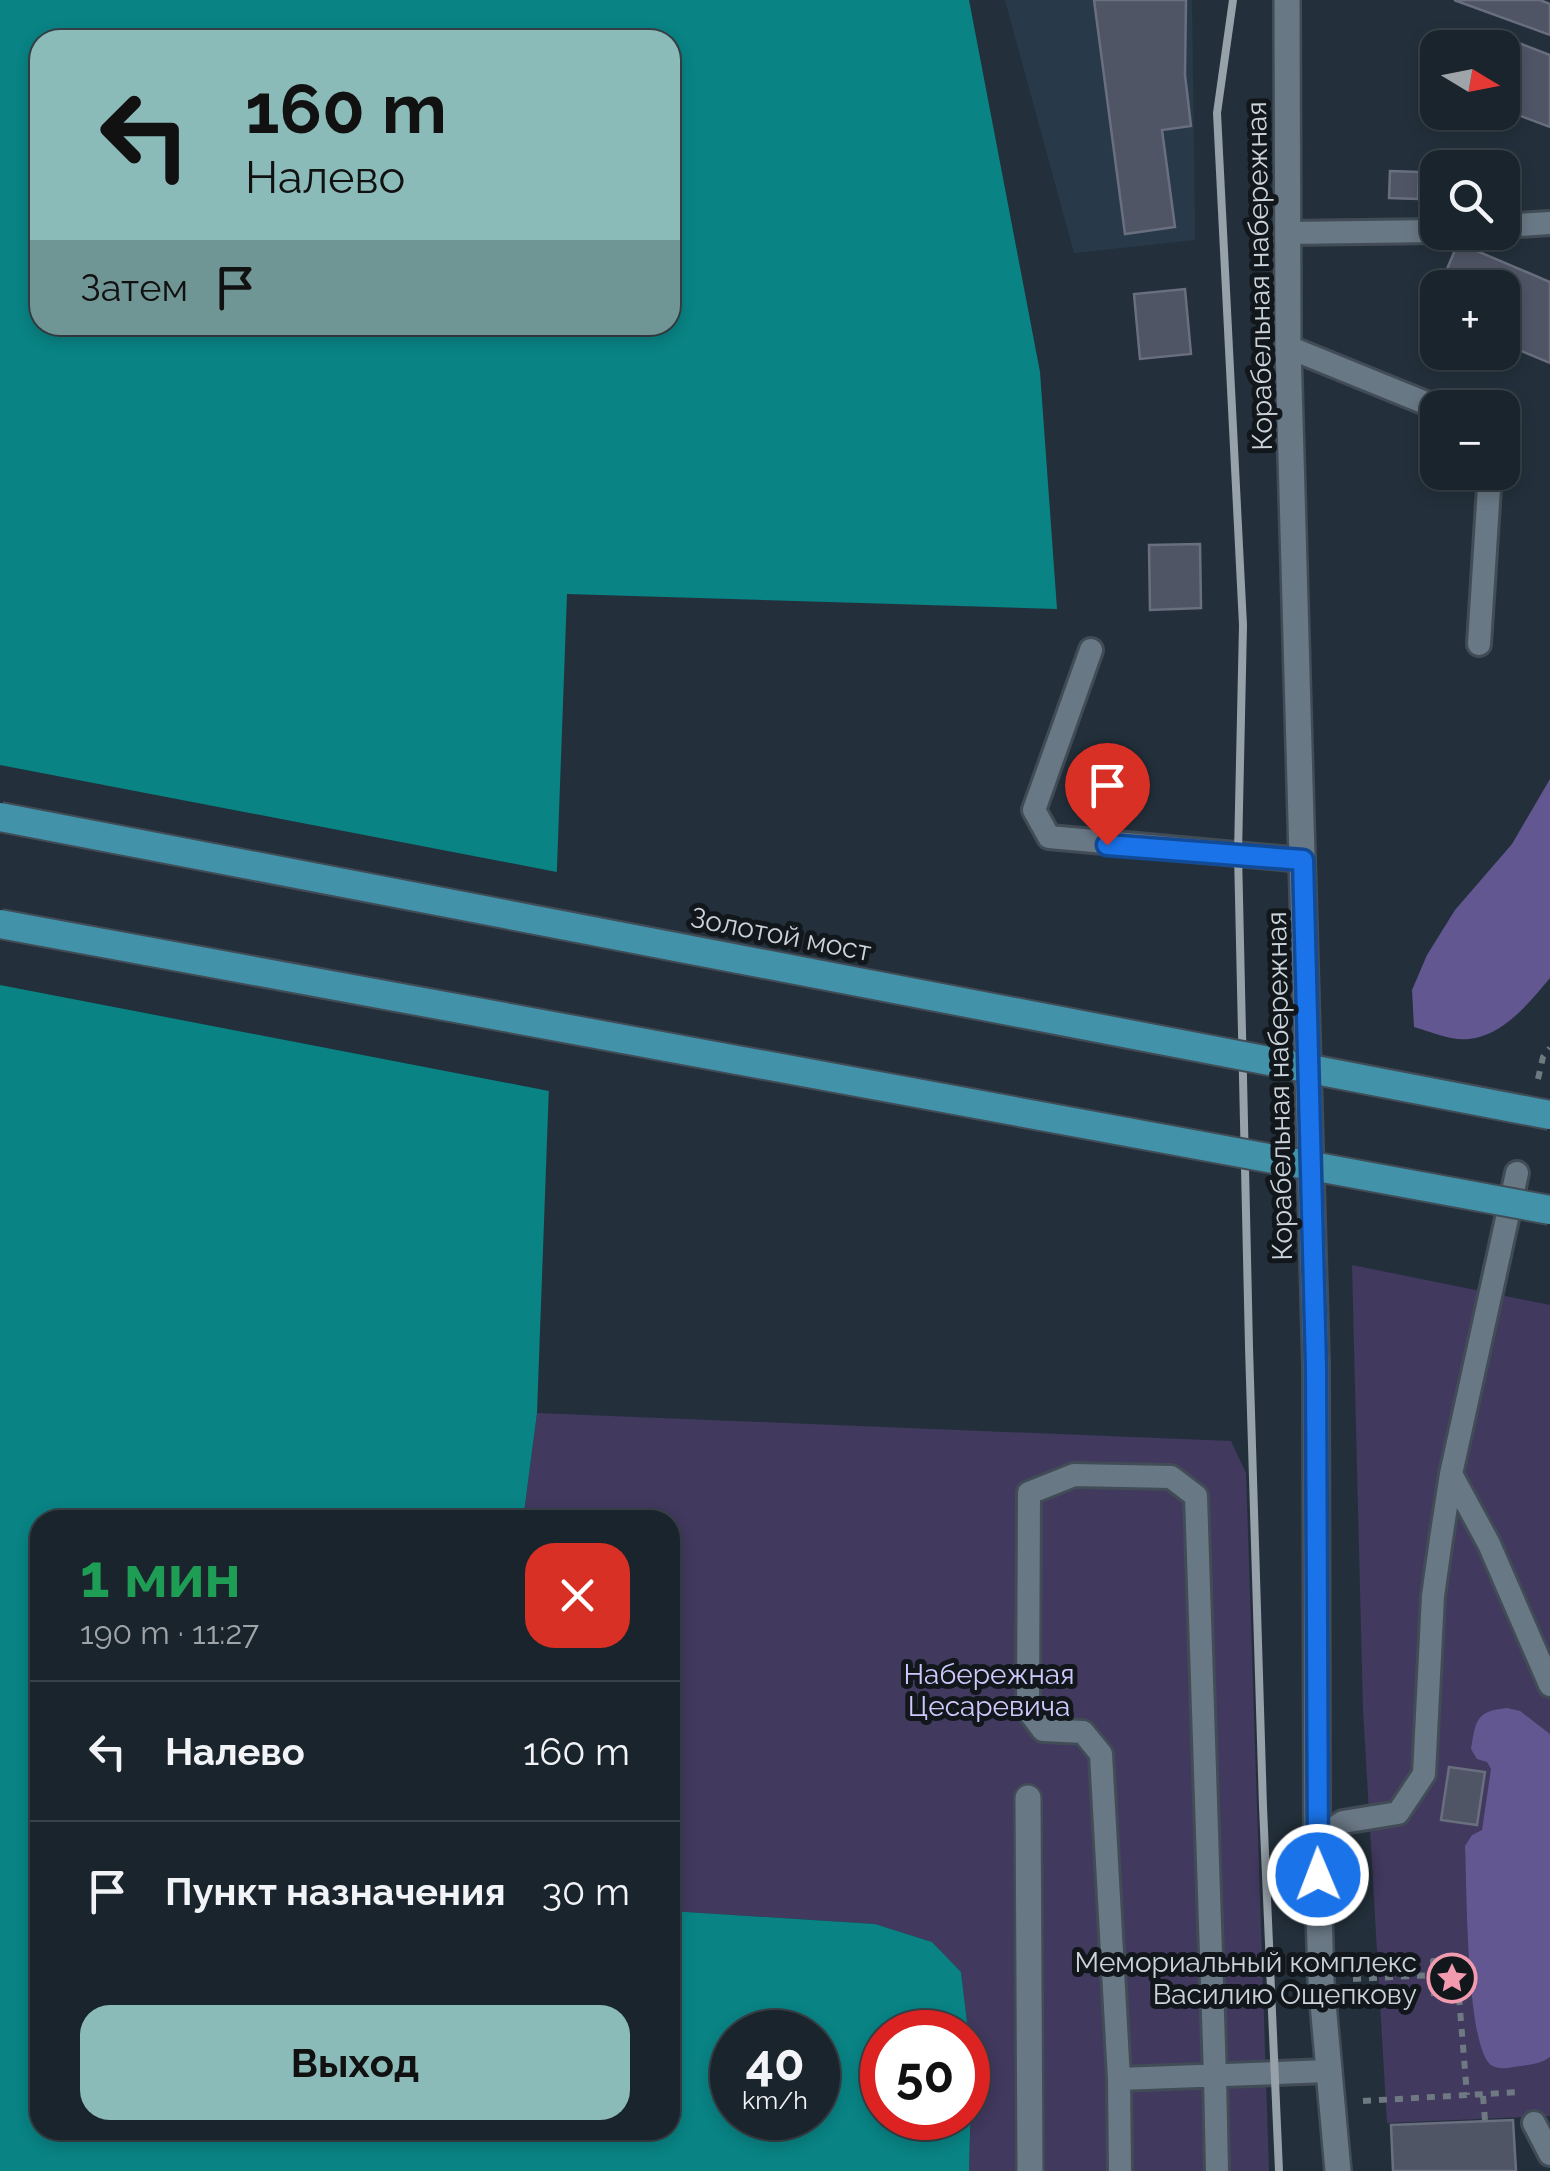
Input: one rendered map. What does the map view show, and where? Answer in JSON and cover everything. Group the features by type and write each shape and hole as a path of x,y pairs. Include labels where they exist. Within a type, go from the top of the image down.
{"highway":[{"name":"Золотой мост","path":"0,817 1550,1115"},
{"path":"0,924 1550,1210"}],"main road":[{"name":"Корабельная набережная","path":"1288,0 1288,347 1316,1366 1318,1840 1322,1981 1338,2171"},
{"path":"1028,1798 1030,2171"}],"lane":[{"path":"1520,225 1550,223"},
{"path":"1287,233 1420,231"},
{"path":"1288,347 1420,401"},
{"path":"1478,644 1489,490"},
{"path":"1092,650 1034,810 1050,837 1303,860"},
{"path":"1318,1840 1343,1822 1398,1814 1424,1774 1433,1596 1452,1474 1517,1173"},
{"path":"1452,1474 1489,1544 1550,1686"},
{"path":"1120,2171 1119,2080 1101,1754 1083,1732 1042,1730 1028,1710 1029,1493 1074,1475 1171,1477 1196,1496 1217,2171"},
{"path":"1119,2080 1328,2071"},
{"path":"1534,2123 1550,2154"}],"path":[{"path":"1459,1997 1434,1998 1433,1961 1458,1960 1467,2095"},
{"path":"1322,1981 1433,1975"},
{"path":"1331,2103 1485,2096 1484,2120"}],"shaded area":[{"path":"0,0 969,0 1040,372 1057,609 567,594 537,1413 524,1510 30,1510 30,2140 680,2140 680,1912 875,1924 932,1942 961,1972 966,2010 860,2010 860,2140 970,2140 969,2171 0,2171"},
{"path":"1005,0 1192,0 1195,240 1074,253"},
{"path":"1550,779 1550,978 1515,1016 1482,1036 1455,1039 1414,1027 1412,990 1427,955 1455,910 1512,844"},
{"path":"1507,1708 1520,1711 1550,1734 1550,2057 1502,2068 1491,2065 1483,2052 1472,1998 1465,1846 1472,1835 1482,1830 1491,1769 1471,1749 1476,1725 1483,1715"}],"green space":[{"path":"1352,1265 1550,1305 1550,2116 1387,2123 1363,1709"},
{"name":"Набережная Цесаревича","path":"537,1413 1231,1441 1246,1473 1269,2171 969,2171 970,2140 990,2140 990,2010 966,2010 961,1972 932,1942 875,1924 680,1912 680,1510 524,1510"}],"pier":[{"path":"0,765 562,873 554,1092 0,985"}],"building":[{"path":"1094,0 1186,0 1185,75 1191,126 1162,130 1175,227 1125,234"},
{"path":"1454,0 1540,0 1550,4 1550,35"},
{"path":"1520,43 1550,55 1550,127 1520,116"},
{"path":"1390,171 1419,172 1418,199 1389,198"},
{"path":"1455,250 1475,250 1550,282 1550,363 1520,350 1520,270 1447,270"},
{"path":"1185,289 1191,354 1140,359 1134,294"},
{"path":"1200,544 1201,608 1150,610 1149,545"},
{"path":"1449,1767 1485,1772 1477,1825 1441,1820"},
{"path":"1513,2120 1516,2171 1393,2171 1391,2125"}],"railway":[{"path":"1233,0 1217,113 1243,625 1238,853 1249,1347 1279,2171"}],"place":[{"name":"Мемориальный комплекс Василию Ощепкову","path":"1452,1978"}],"route":[{"path":"1107,845 1303,860 1316,1366 1318,1875"}]}
